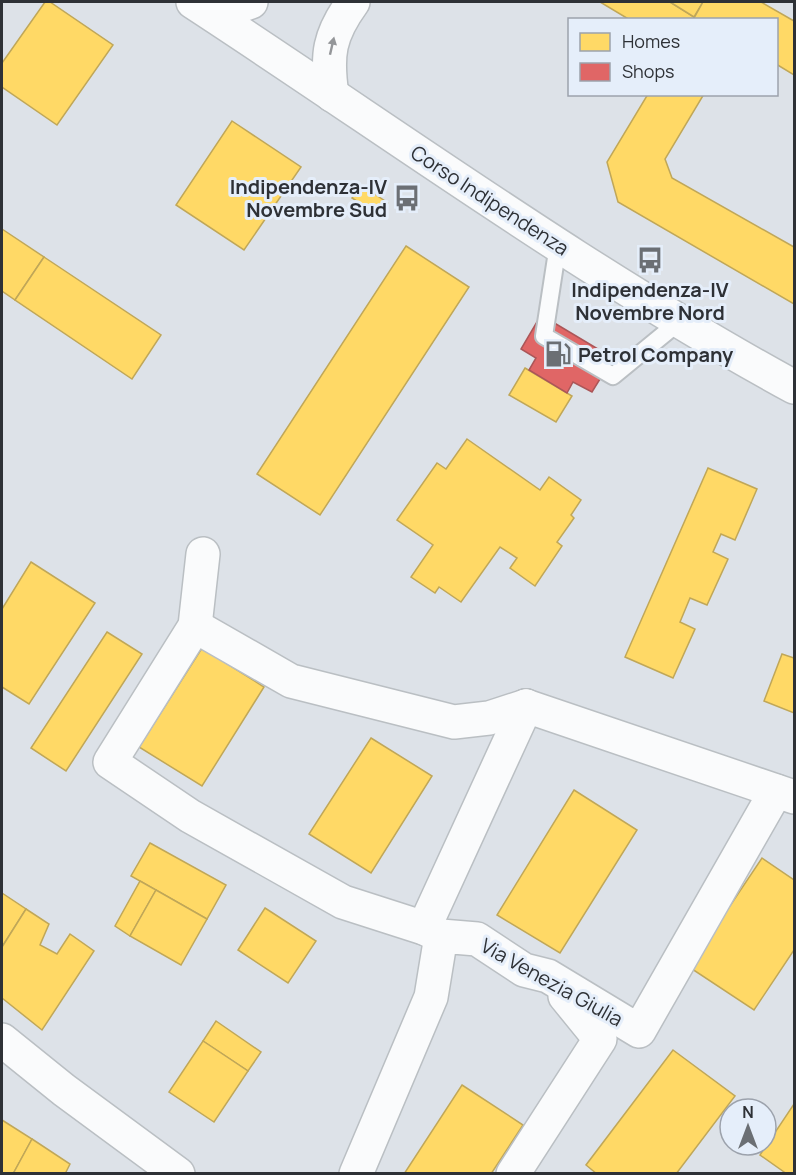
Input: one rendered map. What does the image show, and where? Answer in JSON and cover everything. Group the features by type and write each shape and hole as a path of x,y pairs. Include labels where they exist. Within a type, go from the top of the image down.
{"street":[{"path":"203,8 251,2"},
{"path":"332,95 329,70 330,44 343,16 353,2"},
{"name":"Corso Indipendenza","path":"203,8 558,244 719,346 795,387"},
{"path":"203,554 195,626 291,681 454,722 489,718 526,706 785,794"},
{"name":"Via Venezia Giulia","path":"195,626 110,762 190,816 343,902 433,932 477,939 524,970 548,976 639,1031 785,794"},
{"path":"356,1173 431,997 433,932 526,706"},
{"path":"513,1173 600,1039 548,976"},
{"path":"2,1040 64,1090 178,1173"}],"lane":[{"path":"558,244 544,336 613,376 680,321"}],"building: Homes":[{"path":"45,2 50,2 113,45 57,125 2,87 2,63"},
{"path":"600,2 670,2 694,17 694,18 627,18"},
{"path":"670,2 703,2 694,17"},
{"path":"703,2 761,2 794,21 794,75 778,65 778,18 694,18"},
{"path":"647,96 703,96 665,159 672,178 794,247 794,304 618,202 607,162"},
{"path":"232,121 301,167 244,250 176,205"},
{"path":"361,185 388,203 380,216 352,198"},
{"path":"2,229 44,257 15,300 2,291"},
{"path":"406,246 469,287 320,515 257,474"},
{"path":"44,257 161,335 132,379 15,300"},
{"path":"525,368 572,396 556,422 509,395"},
{"path":"467,439 540,490 549,477 581,500 571,515 574,518 557,542 562,546 535,586 510,568 517,558 500,547 461,602 439,587 435,593 411,577 433,545 397,520 437,463 446,469"},
{"path":"708,468 757,489 735,540 721,534 713,552 728,559 707,605 690,598 680,622 695,629 673,678 625,657"},
{"path":"31,562 95,603 29,704 2,687 2,609"},
{"path":"107,632 142,654 66,771 31,748"},
{"path":"202,648 264,687 202,786 139,747"},
{"path":"782,654 794,658 794,713 764,701"},
{"path":"371,738 432,776 371,873 309,834"},
{"path":"574,790 637,830 560,953 497,915"},
{"path":"150,843 226,885 207,919 131,876"},
{"path":"762,858 794,880 794,950 754,1010 689,967"},
{"path":"140,881 156,890 130,936 115,926"},
{"path":"156,890 207,919 181,965 130,936"},
{"path":"2,893 26,909 2,947"},
{"path":"265,908 316,941 288,983 238,950"},
{"path":"26,909 49,924 40,945 57,954 70,934 94,951 42,1030 2,998 2,947"},
{"path":"216,1021 261,1052 248,1071 203,1041"},
{"path":"203,1041 248,1071 214,1122 169,1092"},
{"path":"673,1050 735,1096 718,1097 718,1118 676,1174 597,1174 586,1165"},
{"path":"462,1085 523,1125 491,1174 404,1174"},
{"path":"794,1104 794,1174 787,1174 763,1157 778,1157 778,1128"},
{"path":"2,1120 32,1139 13,1174 2,1174"},
{"path":"32,1139 70,1164 65,1174 13,1174"}],"building: Shops":[{"path":"541,315 613,358 592,392 573,382 567,393 529,370 536,358 521,349"}],"place":[{"name":"Indipendenza-IV Novembre Sud","path":"407,198"},
{"name":"Indipendenza-IV Novembre Nord","path":"650,260"},
{"name":"Petrol Company","path":"558,354"}]}
